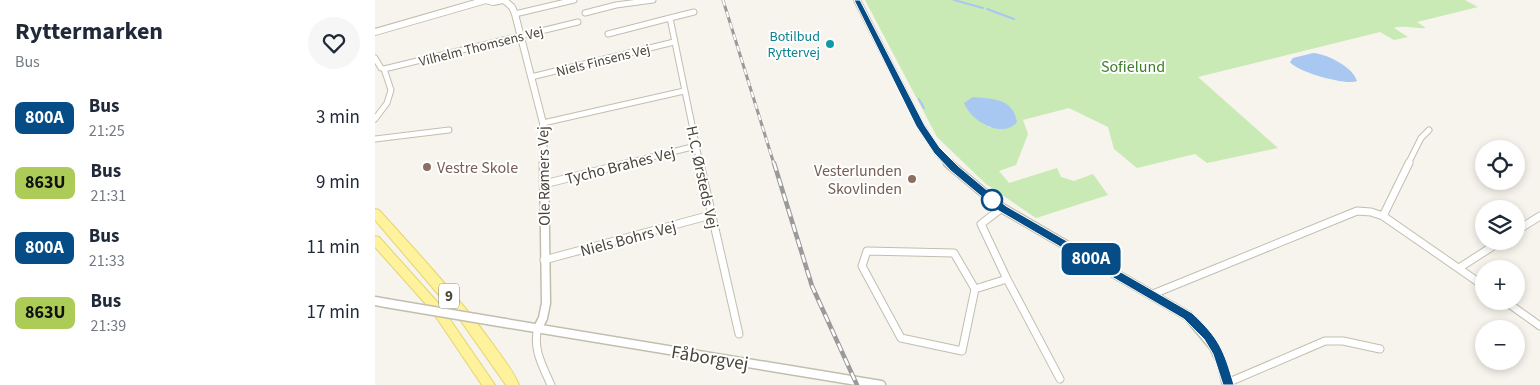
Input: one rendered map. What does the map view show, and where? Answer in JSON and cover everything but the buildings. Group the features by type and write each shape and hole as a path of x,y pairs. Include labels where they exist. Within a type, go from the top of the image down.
{"main road":[{"name":"9","path":"375,213 452,300 481,337 513,385"},
{"name":"9","path":"375,240 436,308 489,385"}],"street":[{"path":"375,32 486,0 493,2 503,0"},
{"name":"Ole Rømers Vej","path":"503,0 512,7 515,14 543,123 545,310 538,328"},
{"path":"515,14 557,2 574,0"},
{"path":"585,13 615,2 653,0"},
{"path":"857,0 921,126 937,151 961,175 1002,208 1188,316 1208,335 1219,353 1227,384 1325,340 1343,341 1380,349"},
{"path":"608,34 694,12"},
{"name":"H.C. Ørsteds Vej","path":"670,18 711,215 739,334"},
{"name":"Vilhelm Thomsens Vej","path":"384,69 578,22"},
{"name":"Niels Finsens Vej","path":"531,77 674,42"},
{"path":"375,58 381,68 384,69 391,90 387,103 375,119"},
{"path":"543,123 684,91"},
{"path":"375,139 449,130"},
{"path":"1383,216 1421,138 1429,130"},
{"name":"Tycho Brahes Vej","path":"544,184 696,146"},
{"path":"1002,208 981,224 1007,279 1060,379"},
{"path":"1153,294 1357,211 1371,212 1383,216 1475,280"},
{"name":"Niels Bohrs Vej","path":"544,260 711,215"},
{"path":"1525,225 1540,216"},
{"path":"1459,268 1487,250"},
{"path":"867,251 954,253 975,288 962,350 901,338 862,266 867,251"},
{"path":"975,288 1007,279"},
{"name":"Fåborgvej","path":"375,302 881,385"},
{"path":"1518,310 1540,326"},
{"path":"538,328 536,334 538,348 551,385"}],"green space":[{"name":"Sofielund","path":"865,0 1465,0 1478,7 1417,22 1426,28 1394,28 1408,37 1394,40 1380,32 1198,77 1278,148 1207,163 1195,154 1137,168 1114,149 1108,127 1069,108 1023,120 1028,134 1016,165 999,171 1009,183 1057,168 1061,177 1074,181 1093,174 1108,195 1036,218 986,184 937,137","holes":["973,97 987,100 991,128 966,108"]}],"water":[{"path":"1313,53 1339,62 1355,76 1357,81 1343,82 1322,77 1302,70 1290,62 1293,58"},
{"path":"973,97 995,99 1007,104 1015,114 1017,122 1011,127 1003,129 987,126 973,116 964,103"}],"waterway":[{"path":"954,0 983,8"},
{"path":"987,9 1014,19"},
{"path":"919,99 924,108"}],"railway":[{"path":"723,0 774,164"},
{"path":"774,163 812,286 857,385"}],"bus line":[{"name":"800A","path":"857,0 921,126 937,151 954,169 1002,208 1188,316 1208,335 1219,353 1227,385"}],"place":[{"name":"Botilbud Ryttervej","path":"830,44"},
{"name":"Vestre Skole","path":"427,167"},
{"name":"Vesterlunden Skovlinden","path":"912,179"}]}
